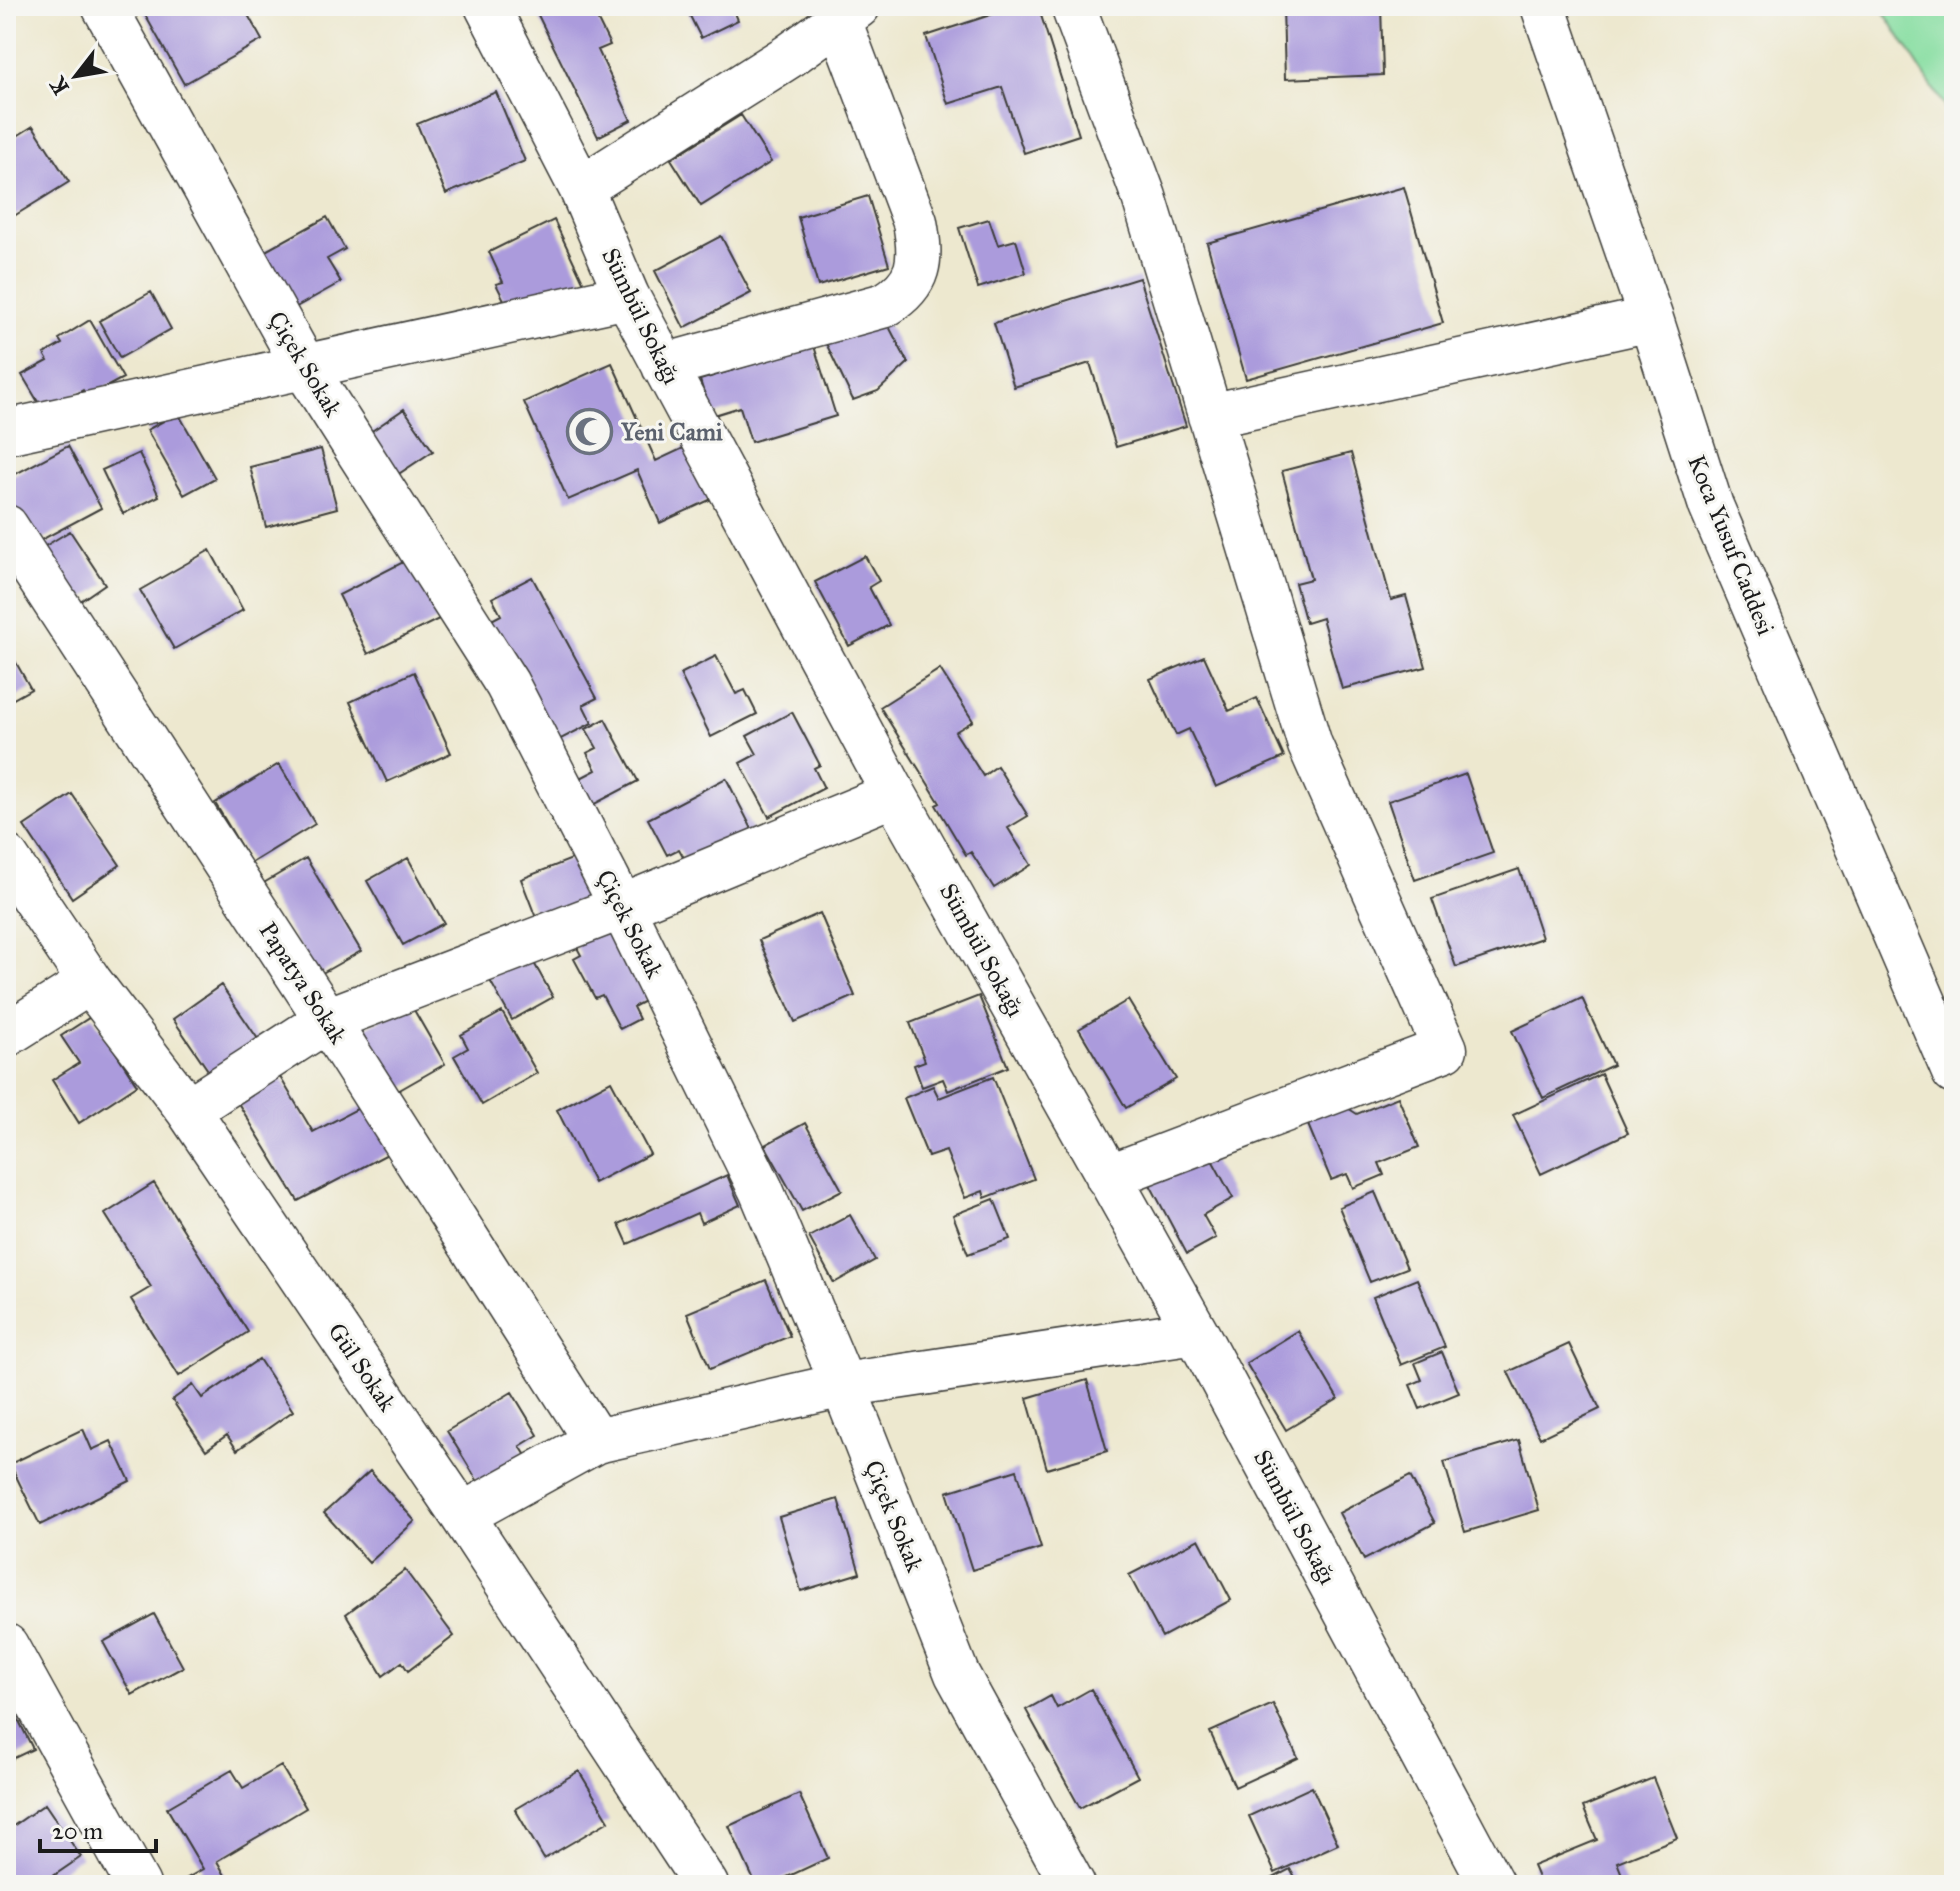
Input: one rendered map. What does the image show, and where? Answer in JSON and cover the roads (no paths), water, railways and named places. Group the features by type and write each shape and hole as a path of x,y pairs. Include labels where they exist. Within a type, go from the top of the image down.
{"street":[{"name":"Çiçek Sokak","path":"104,6 305,368 507,684 622,907 761,1190 843,1385 957,1674 1073,1885"},
{"name":"Sümbül Sokağı","path":"487,6 581,188 627,296 664,366 894,794 1196,1332 1492,1885"},
{"path":"1073,6 1144,197 1310,745 1445,1049 1108,1177"},
{"name":"Koca Yusuf Caddesi","path":"1543,6 1651,319 1711,506 1954,1072"},
{"path":"581,188 789,56 848,13 915,222 919,247 915,274 907,289 885,305 664,366"},
{"path":"6,432 627,296"},
{"path":"1210,416 1651,319"},
{"name":"Papatya Sokak","path":"6,527 596,1441"},
{"path":"188,1110 327,1020 622,907 894,794"},
{"name":"Gül Sokak","path":"6,857 90,982 188,1110 462,1515 706,1885"},
{"path":"6,1035 90,982"},
{"path":"462,1515 596,1441 843,1385 1196,1332"},
{"path":"6,1646 138,1885"}],"place":[{"name":"Yeni Cami","path":"590,432"}]}
